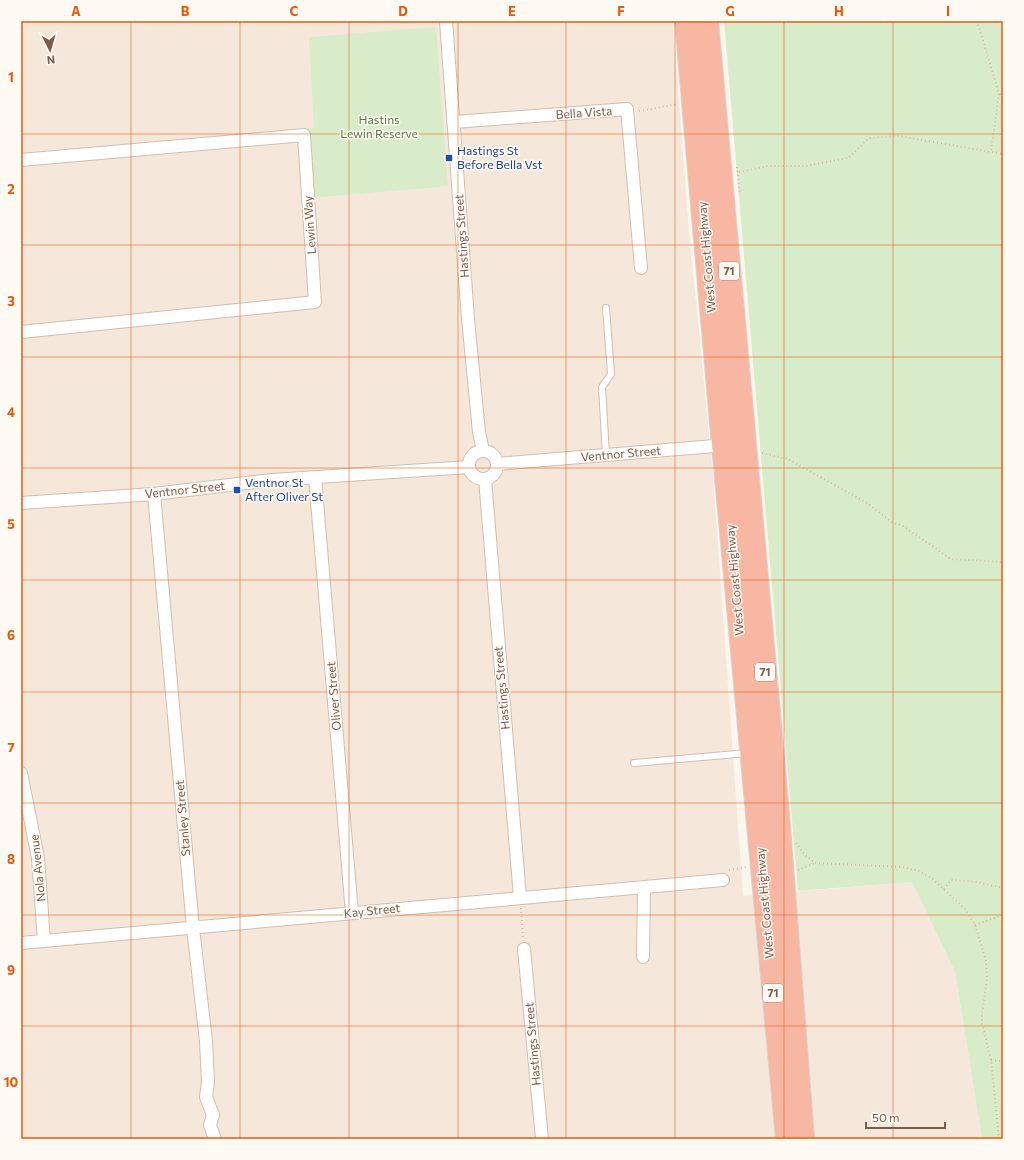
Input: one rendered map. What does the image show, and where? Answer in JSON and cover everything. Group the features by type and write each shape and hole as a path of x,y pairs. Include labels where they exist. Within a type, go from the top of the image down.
{"highway":[{"name":"West Coast Highway","path":"686,21 723,445 752,752 767,814 804,1139"},
{"name":"West Coast Highway","path":"707,21 729,170 751,448 767,814 787,1139"},
{"path":"702,192 709,170 729,170"}],"street":[{"name":"Hastings Street","path":"446,21 470,334 479,432 483,451"},
{"name":"Bella Vista","path":"454,122 627,109 641,268"},
{"name":"Lewin Way","path":"21,160 304,135 315,302 21,332"},
{"name":"Ventnor Street","path":"497,464 723,445 751,448"},
{"path":"483,451 493,456 497,464 496,471 492,476 485,479 475,477 469,467 469,462 474,455 483,451"},
{"name":"Ventnor Street","path":"21,503 154,494 272,480 469,467"},
{"name":"Oliver Street","path":"315,478 352,913"},
{"name":"Hastings Street","path":"485,479 520,897"},
{"name":"Stanley Street","path":"154,494 192,928 206,1041 208,1082 206,1097 213,1115 210,1125 215,1139"},
{"name":"Nola Avenue","path":"21,773 38,858 44,941"},
{"name":"Kay Street","path":"21,943 520,897 644,888 723,880"},
{"path":"643,957 644,888"},
{"name":"Hastings Street","path":"524,949 542,1139"}],"lane":[{"path":"606,308 611,374 602,387 606,456"},
{"path":"634,763 752,752"},
{"path":"537,1139 542,1139"}],"path":[{"path":"977,21 999,93 1003,100"},
{"path":"991,152 999,93"},
{"path":"627,112 656,109 681,103"},
{"path":"729,170 768,166 806,166 848,158 869,138 899,136 1003,154"},
{"path":"751,448 788,460 860,500 893,523 904,526 951,559 1003,562"},
{"path":"815,863 902,866 919,871 934,879 966,910 975,926 986,961 987,979 982,1013 991,1060 999,1139"},
{"path":"944,889 951,880 977,882 1003,888"},
{"path":"520,897 524,949"},
{"path":"975,926 1003,915"},
{"path":"991,1060 1003,1061"}],"shaded area":[{"path":"21,21 673,21 688,220 713,474 743,896 912,882 955,972 982,1139 21,1139"}],"green space":[{"path":"724,21 1003,21 1003,1139 982,1139 955,972 912,882 798,891"},
{"name":"Hastins Lewin Reserve","path":"436,27 448,186 312,198 305,128 314,128 309,37"}],"place":[{"name":"Hastings St Before Bella Vst","path":"449,158"},
{"name":"Ventnor St After Oliver St","path":"237,490"}]}
